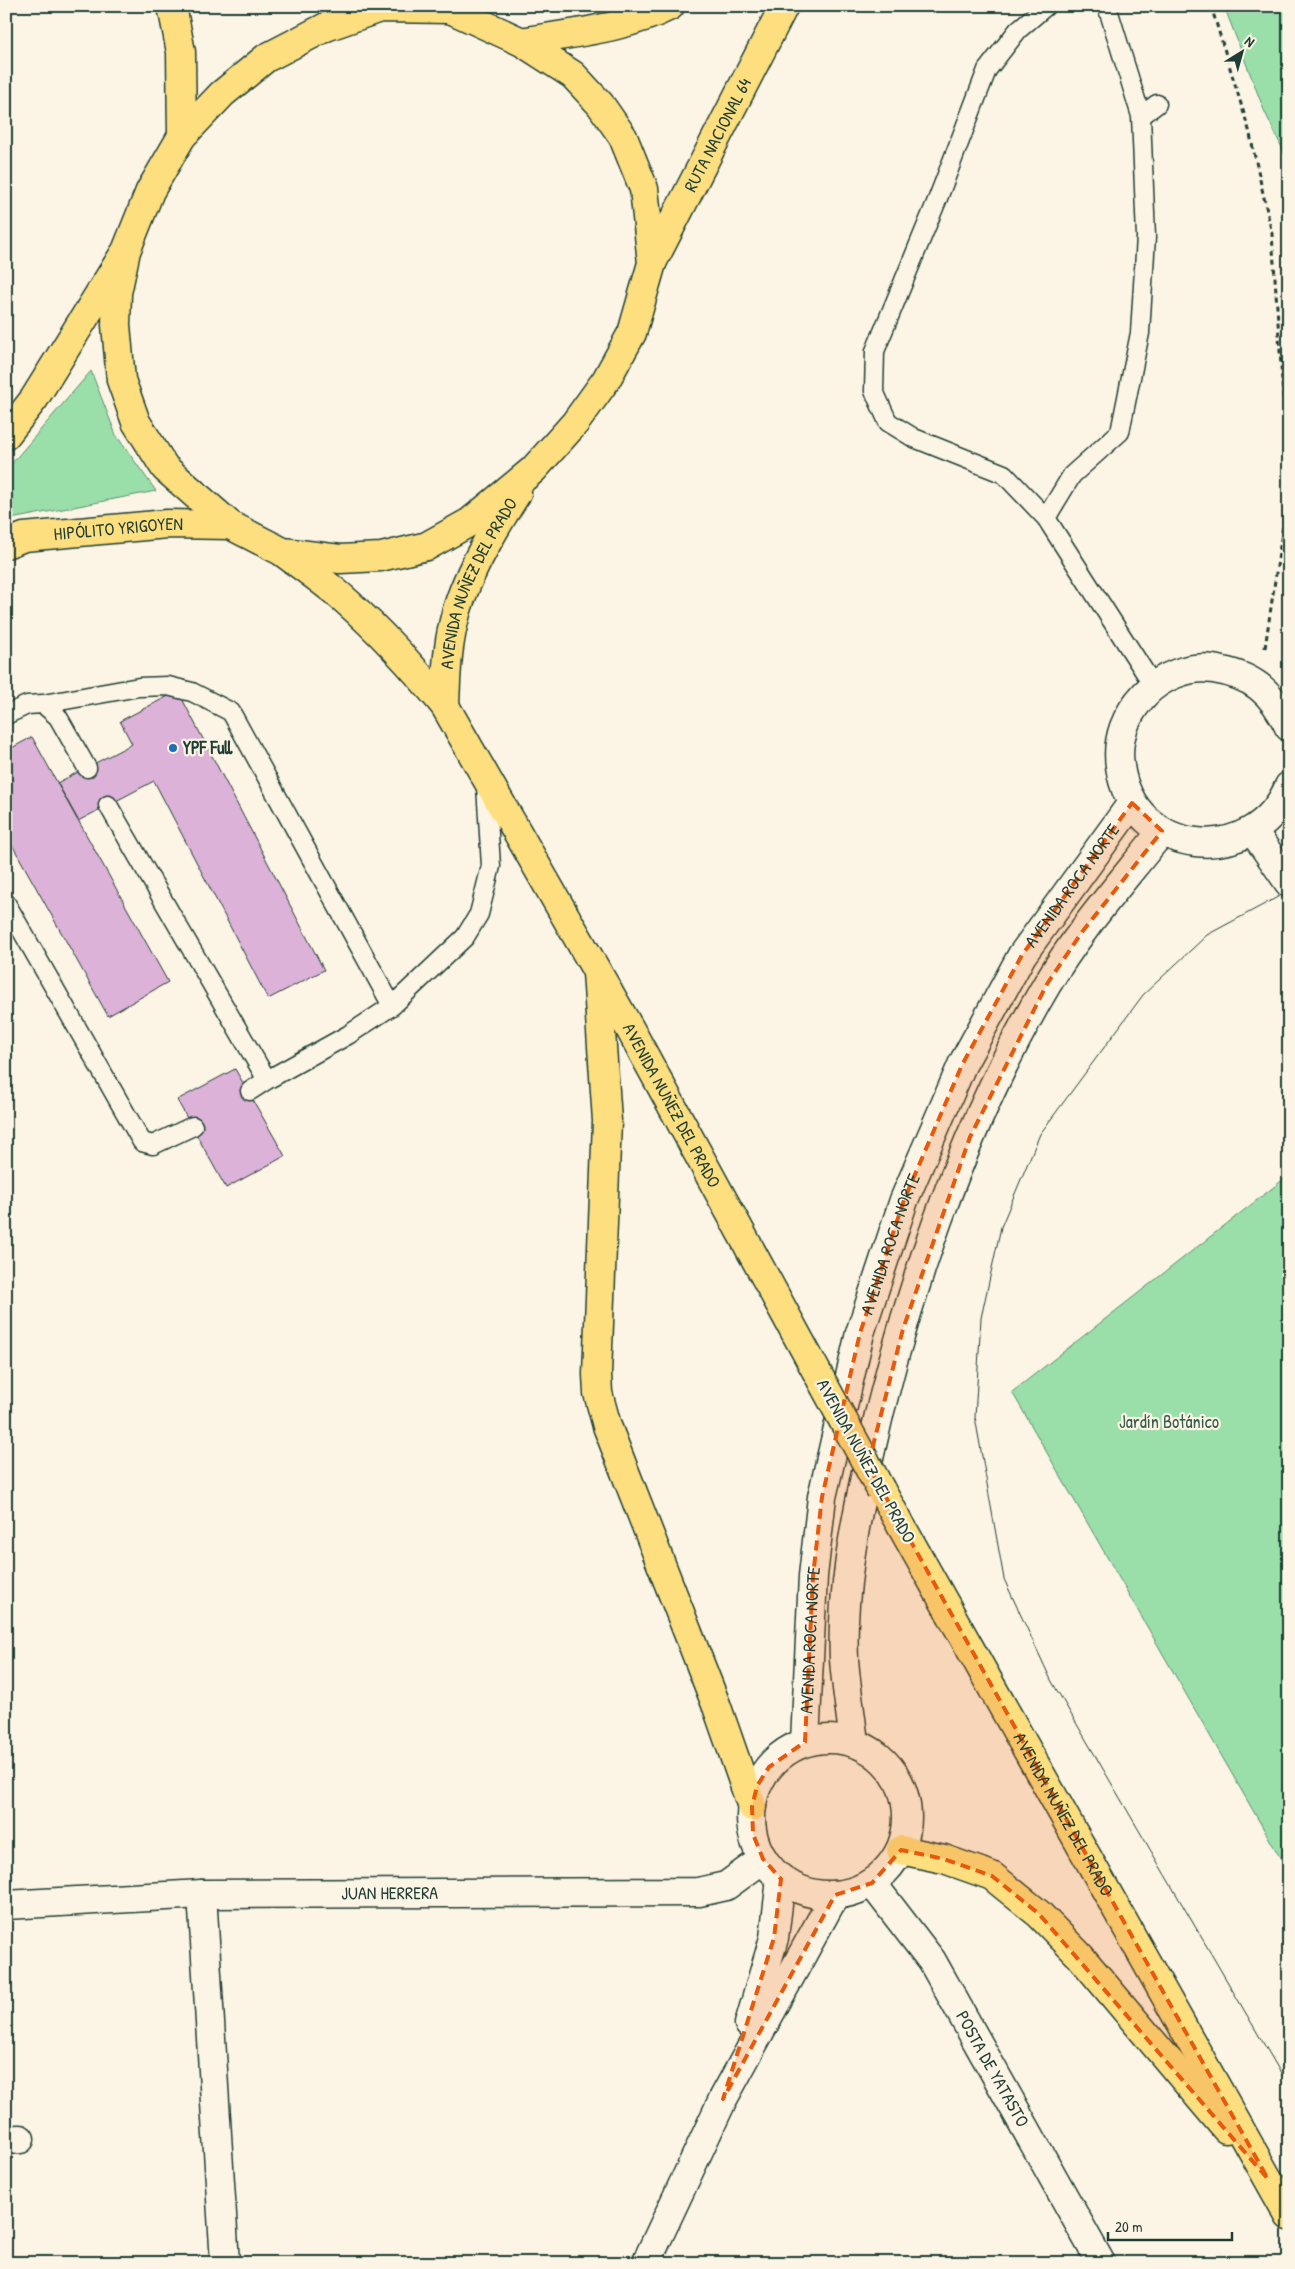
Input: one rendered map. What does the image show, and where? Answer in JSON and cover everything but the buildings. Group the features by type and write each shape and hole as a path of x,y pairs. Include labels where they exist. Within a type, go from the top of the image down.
{"main road":[{"path":"172,6 180,52 182,136"},
{"path":"522,42 618,24 658,12 670,6"},
{"name":"RUTA NACIONAL 64","path":"652,263 784,6"},
{"path":"380,8 448,8 522,42 573,75 600,104 623,137 644,189 652,263 632,333 606,380 576,423 533,470 470,522 427,546 381,557 340,559 283,552 230,525 165,468 136,422 121,380 116,324 117,293 126,251 150,191 182,136 222,94 266,58 326,27 380,8"},
{"path":"6,435 34,399 126,251"},
{"name":"AVENIDA NUÑEZ DEL PRADO","path":"445,706 447,661 454,620 478,560 502,516 533,470"},
{"name":"HIPÓLITO YRIGOYEN","path":"6,544 24,537 167,524 230,525"},
{"name":"AVENIDA NUÑEZ DEL PRADO","path":"283,552 343,598 374,626 415,669 445,706 486,774 597,972 752,1251 881,1490 1289,2216"},
{"path":"1289,728 1279,706 1259,686 1234,672 1206,668 1178,672 1153,685 1135,704 1123,727 1118,753 1122,778 1132,803 1145,818 1162,831 1184,841 1208,844 1231,840 1253,831 1274,812 1289,786"},
{"name":"AVENIDA ROCA NORTE","path":"805,1742 813,1576 822,1497 860,1333 904,1200 962,1066 1022,955 1132,803"},
{"name":"AVENIDA ROCA NORTE","path":"854,1743 844,1658 846,1600 857,1515 878,1416 934,1233 970,1137 1014,1045 1047,984 1082,932 1162,831"},
{"path":"1253,831 1289,883"},
{"path":"597,972 607,1121 597,1374 598,1393 607,1426 717,1707 752,1807"},
{"path":"829,1739 854,1743 877,1755 894,1775 906,1798 907,1824 901,1850 888,1869 872,1883 852,1892 835,1895 818,1894 798,1889 781,1879 763,1859 753,1834 752,1807 757,1786 769,1767 785,1752 805,1742 829,1739"},
{"path":"901,1850 944,1859 992,1876 1039,1914 1080,1956 1268,2179"},
{"name":"JUAN HERRERA","path":"6,1905 202,1894 699,1892 726,1886 763,1859"},
{"path":"723,2099 760,1992 774,1938 781,1879"},
{"name":"POSTA DE YATASTO","path":"872,1883 932,1961 1101,2263"},
{"path":"202,1894 225,2263"},
{"path":"646,2263 723,2099 835,1895"}],"lane":[{"path":"1046,6 1018,30 987,70 938,198 875,351 874,391 888,422 914,438 1004,474 1046,518 1153,685"},
{"path":"1046,518 1072,475 1120,432 1140,333 1146,237 1141,116 1107,6"},
{"path":"1141,116 1157,104"},
{"path":"6,715 27,705 43,704 139,687 168,686 192,692 231,712 392,1006"},
{"path":"43,704 58,717 87,768"},
{"path":"250,1091 348,1035 392,1006 465,937 479,914 491,866 486,774"},
{"path":"108,806 267,1080"},
{"path":"6,903 142,1142 153,1145 193,1126"}],"path":[{"path":"1211,6 1249,130 1272,234 1289,484 1259,686"}],"highlighted area":[{"path":"1132,803 1162,831 1082,932 1047,984 970,1137 903,1329 868,1465 1268,2179 1039,1914 992,1876 944,1859 901,1850 872,1883 835,1895 723,2099 774,1938 781,1879 763,1859 753,1834 752,1807 757,1786 769,1767 805,1742 813,1576 822,1497 860,1333 904,1200 962,1065 1022,955"}],"green space":[{"path":"1224,6 1289,6 1289,152 1285,154 1264,110"},
{"path":"91,371 116,435 156,491 6,520 6,470"},
{"name":"Jardín Botánico","path":"1289,1175 1289,1873 1012,1392"}],"tram line":[{"path":"1289,891 1207,935 1143,995 1040,1134 1001,1227 981,1318 975,1417 1004,1579 1051,1680 1289,2087"}],"place":[{"name":"YPF Full","path":"173,748"}]}
